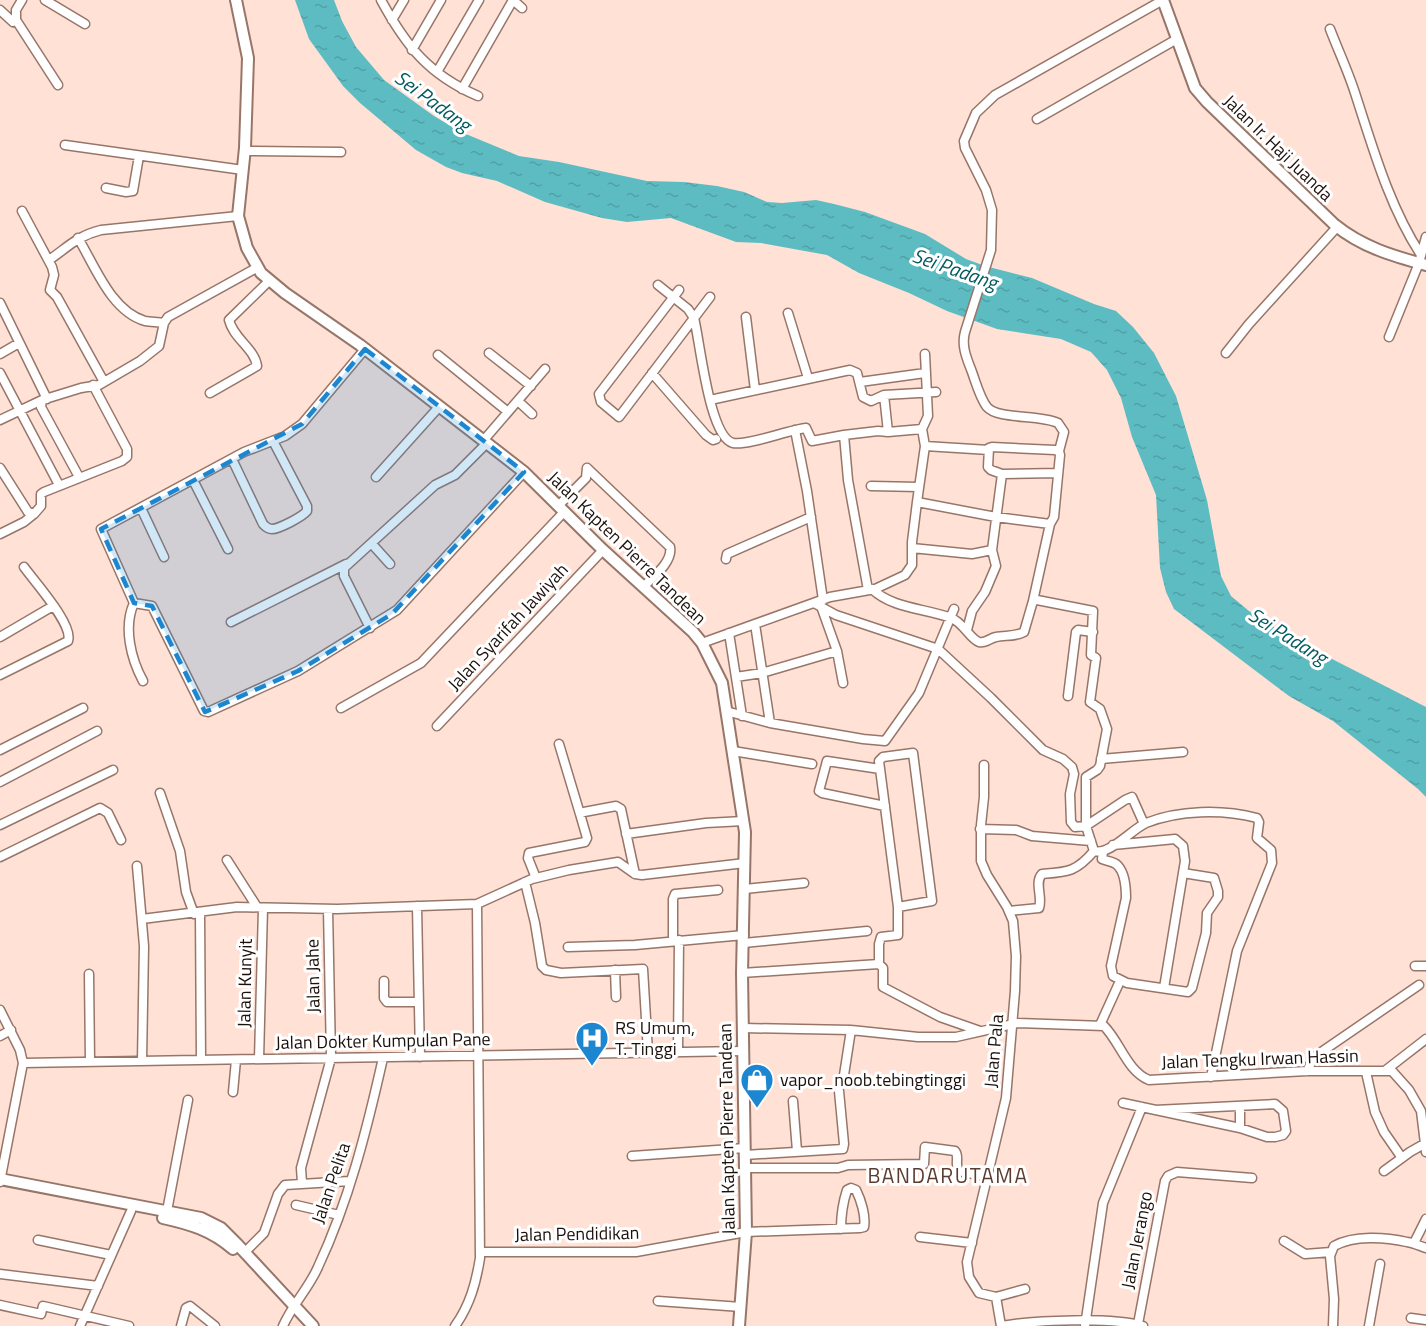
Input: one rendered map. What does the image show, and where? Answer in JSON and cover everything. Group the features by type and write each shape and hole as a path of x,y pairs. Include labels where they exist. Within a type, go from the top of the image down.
{"main road":[{"name":"Jalan Kapten Pierre Tandean","path":"236,0 248,58 243,170 238,216 247,248 261,273 365,349 438,408 524,472 702,643 722,682 744,821 745,889 742,973 746,1232 739,1326"},
{"name":"Jalan Ir. Haji Juanda","path":"1163,0 1195,88 1201,96 1349,236 1371,248 1422,261"},
{"path":"0,1181 201,1218 221,1228 245,1252 292,1308 304,1326"},
{"path":"117,1204 131,1211 186,1223 216,1235 313,1326"}],"street":[{"path":"22,0 16,10 16,20 58,85"},
{"path":"45,0 85,24"},
{"path":"381,0 412,50 437,72 462,89 478,96"},
{"path":"392,20 404,0"},
{"path":"412,50 441,0"},
{"path":"437,72 479,0"},
{"path":"462,89 513,0 522,8"},
{"path":"844,435 848,480 870,590 887,600 953,614 977,642 994,637 1020,635 1024,632 1050,524 1054,517 1059,451 1064,432 1058,423 994,413 985,405 963,345 991,250 992,210 986,190 965,148 964,141 976,113 995,95 1163,0"},
{"path":"0,10 9,21 16,20"},
{"path":"1330,29 1354,90 1377,164 1422,261"},
{"path":"1037,119 1177,39"},
{"path":"65,145 243,170"},
{"path":"244,151 341,152"},
{"path":"106,188 133,191 139,156"},
{"path":"22,211 49,260 54,274 50,290 57,297 104,382"},
{"path":"49,260 78,238 101,230 238,216"},
{"path":"1226,354 1249,324 1337,227"},
{"path":"1389,337 1422,261 1426,237"},
{"path":"78,238 112,297 129,313 145,321 164,323"},
{"path":"0,420 45,400 104,382 153,352 161,341 164,323 168,318 258,267"},
{"path":"210,393 257,366 255,359 231,327 229,320 270,280"},
{"path":"658,285 676,294 694,318 710,400 723,435 732,443 747,442 795,430 808,430 812,441 878,431 922,429"},
{"path":"676,294 599,398 619,417 710,297"},
{"path":"0,303 45,400"},
{"path":"788,313 808,378"},
{"path":"746,317 755,390"},
{"path":"0,354 19,343"},
{"path":"134,603 101,529 302,424 365,349"},
{"path":"489,353 531,386"},
{"path":"702,643 755,624 870,590 905,574 912,565 916,502 925,446 922,429 928,416 925,354"},
{"path":"438,355 508,412"},
{"path":"231,621 348,563 372,544 435,485 455,475 545,369"},
{"path":"710,400 850,370 857,373 863,397 866,400 871,401 884,395 936,392"},
{"path":"0,373 59,485"},
{"path":"652,373 706,435 713,440 716,439"},
{"path":"860,382 925,373"},
{"path":"0,534 24,522 34,514 41,506 41,494 127,457 128,453 93,385"},
{"path":"884,395 888,432"},
{"path":"45,400 41,407 79,477"},
{"path":"518,401 532,414"},
{"path":"376,477 438,408"},
{"path":"795,430 811,517 820,604 837,651 843,683"},
{"path":"232,459 264,524 267,528 274,529 303,516 307,511 307,506 273,441"},
{"path":"925,446 1059,451"},
{"path":"989,450 988,467 1002,474 1058,473"},
{"path":"0,468 28,512 34,514"},
{"path":"341,708 421,663 561,509 586,478 587,468 670,547 669,560 643,587"},
{"path":"134,603 152,606 205,712 298,671 397,610 524,472"},
{"path":"967,630 972,611 985,592 996,566 992,550 1002,474"},
{"path":"193,480 228,549"},
{"path":"871,486 919,487"},
{"path":"916,502 996,517 1050,524"},
{"path":"141,508 164,557"},
{"path":"726,559 727,554 749,543 811,517"},
{"path":"372,544 390,564"},
{"path":"912,548 972,554 992,550"},
{"name":"Jalan Syarifah Jawiyah","path":"437,726 603,550"},
{"path":"348,563 344,568 344,576 370,628"},
{"path":"0,675 68,641 69,632 24,567"},
{"path":"1033,601 1093,611 1091,655"},
{"path":"134,603 130,610 128,626 132,654 143,681"},
{"path":"820,604 836,615 938,650 1043,750 1069,763 1074,769 1070,795 1071,822 1075,827 1086,826 1132,797 1144,824"},
{"path":"0,637 53,606"},
{"path":"726,711 770,723 885,741 913,703 953,614"},
{"path":"755,624 770,723"},
{"path":"1068,696 1077,630 1093,632"},
{"path":"729,633 742,716"},
{"path":"736,677 762,673 837,651"},
{"path":"1073,654 1091,655 1096,658 1090,702 1100,710 1107,729 1097,770 1086,777 1086,826 1091,841 1102,859 1119,867 1126,888 1126,898 1111,966 1113,976 1120,981 1188,992 1192,988 1206,933 1207,913 1218,897 1218,891 1214,878 1183,873"},
{"path":"0,750 82,708"},
{"path":"0,782 97,732"},
{"path":"536,878 528,858 530,853 586,840 559,744"},
{"path":"733,751 812,764"},
{"path":"1101,759 1183,752"},
{"path":"898,907 932,901 914,754 882,757 879,761 898,907 898,935 881,937 879,944 879,964 883,968 883,987 940,1017 981,1031"},
{"path":"880,769 827,761 819,790 822,793 885,806"},
{"name":"Jalan Pala","path":"984,765 981,861 1009,911 1015,931 1016,956 1006,1098 967,1262 969,1277 979,1293 996,1297"},
{"path":"0,825 112,770"},
{"path":"160,794 180,851 186,892 197,913 201,1060"},
{"path":"580,814 618,806 621,809 635,874"},
{"path":"0,857 100,808 108,813 121,840"},
{"path":"1009,911 1039,908 1039,876 1073,870 1144,824 1192,814 1237,813 1257,818 1260,822 1257,838 1269,847 1273,855 1238,951 1211,1077"},
{"path":"627,834 706,823 744,821"},
{"path":"981,829 1016,830 1032,836 1091,841"},
{"path":"1113,846 1175,839 1183,846 1185,861 1164,988"},
{"path":"227,860 260,907"},
{"path":"142,920 226,908 328,909 477,904 536,878 618,862 635,874 656,875 745,863"},
{"path":"137,866 142,920 142,1061"},
{"path":"525,882 542,966 546,970 561,973 644,969 648,1052"},
{"path":"745,889 804,882"},
{"path":"678,1051 673,896 678,892 718,890"},
{"path":"455,1326 466,1311 476,1280 480,1252 477,904"},
{"path":"417,906 420,1057"},
{"name":"Jalan Kunyit","path":"259,1059 260,907"},
{"name":"Jalan Jahe","path":"302,1183 302,1168 331,1059 328,909"},
{"path":"568,947 867,931"},
{"path":"742,973 879,964"},
{"path":"1415,966 1426,966"},
{"path":"615,970 616,997"},
{"path":"89,974 90,1061"},
{"path":"384,981 384,998 387,1002 419,1002"},
{"path":"743,1028 851,1030 918,1037 956,1037 1012,1024 1100,1026 1120,981"},
{"path":"1307,1071 1314,1057 1419,985"},
{"path":"0,1010 20,1050 22,1063 0,1181"},
{"name":"Jalan Tengku Irwan Hassin","path":"1100,1026 1104,1026 1112,1034 1140,1076 1149,1080 1307,1071 1386,1070"},
{"path":"0,1036 10,1030"},
{"path":"844,1075 851,1030"},
{"path":"1386,1070 1426,1039"},
{"name":"Jalan Dokter Kumpulan Pane","path":"22,1063 743,1051"},
{"name":"Jalan Pelita","path":"283,1326 317,1269 339,1215 366,1134 383,1058"},
{"path":"233,1092 236,1060"},
{"path":"1384,1171 1402,1158 1425,1148 1421,1111 1398,1076 1386,1070"},
{"path":"1366,1072 1375,1112 1384,1132 1402,1158"},
{"path":"632,1156 843,1149 839,1091"},
{"path":"167,1212 188,1100"},
{"path":"793,1101 797,1151"},
{"path":"1123,1103 1275,1137 1283,1135 1286,1131 1283,1111 1275,1104 1155,1110"},
{"path":"1085,1324 1103,1203 1142,1107"},
{"path":"1240,1107 1240,1128"},
{"path":"745,1168 838,1168 848,1165 924,1164 925,1147 955,1151 959,1171 988,1177"},
{"name":"Jalan Jerango","path":"1137,1325 1165,1181 1168,1176 1177,1172 1252,1178"},
{"path":"245,1252 264,1233 282,1188 292,1184 350,1181"},
{"name":"Jalan Pendidikan","path":"480,1252 636,1252 746,1232 860,1228 865,1225 859,1196 856,1190 851,1188 847,1190 845,1196 841,1228"},
{"path":"296,1205 339,1215"},
{"path":"80,1326 131,1211"},
{"path":"1414,1244 1426,1219"},
{"path":"920,1237 972,1243"},
{"path":"38,1240 111,1255"},
{"path":"1332,1326 1334,1299 1330,1252 1334,1246 1342,1242 1358,1240 1396,1240 1426,1248"},
{"path":"1284,1241 1305,1254 1330,1252"},
{"path":"1369,1326 1380,1264"},
{"path":"0,1275 98,1286"},
{"path":"1025,1289 996,1297 1002,1326 1016,1324 1137,1325"},
{"path":"658,1301 741,1307"},
{"path":"0,1305 41,1314 43,1306 129,1326"},
{"path":"181,1326 186,1308 190,1306 215,1326"},
{"path":"1411,1318 1426,1320"}],"highlighted area":[{"path":"365,349 524,472 392,614 298,671 205,712 152,606 134,603 101,529 302,424"}],"water":[{"name":"Sei Padang","path":"295,0 334,0 356,47 384,80 434,116 461,132 519,156 647,181 717,186 744,192 767,202 816,200 865,212 925,234 966,259 1032,278 1116,311 1133,327 1154,353 1176,396 1207,500 1221,576 1231,596 1249,611 1293,639 1426,707 1426,797 1333,721 1289,696 1174,609 1166,592 1160,568 1156,495 1132,437 1121,398 1107,370 1091,352 1061,339 997,329 947,311 859,273 827,255 761,243 736,242 671,218 627,222 602,218 545,202 497,181 446,167 416,150 343,86 309,39"}],"place":[{"name":"RS Umum, T. Tinggi","path":"592,1067"},
{"name":"vapor_noob.tebingtinggi","path":"757,1109"}],"district":[{"name":"BANDARUTAMA","path":"948,1176"}]}
